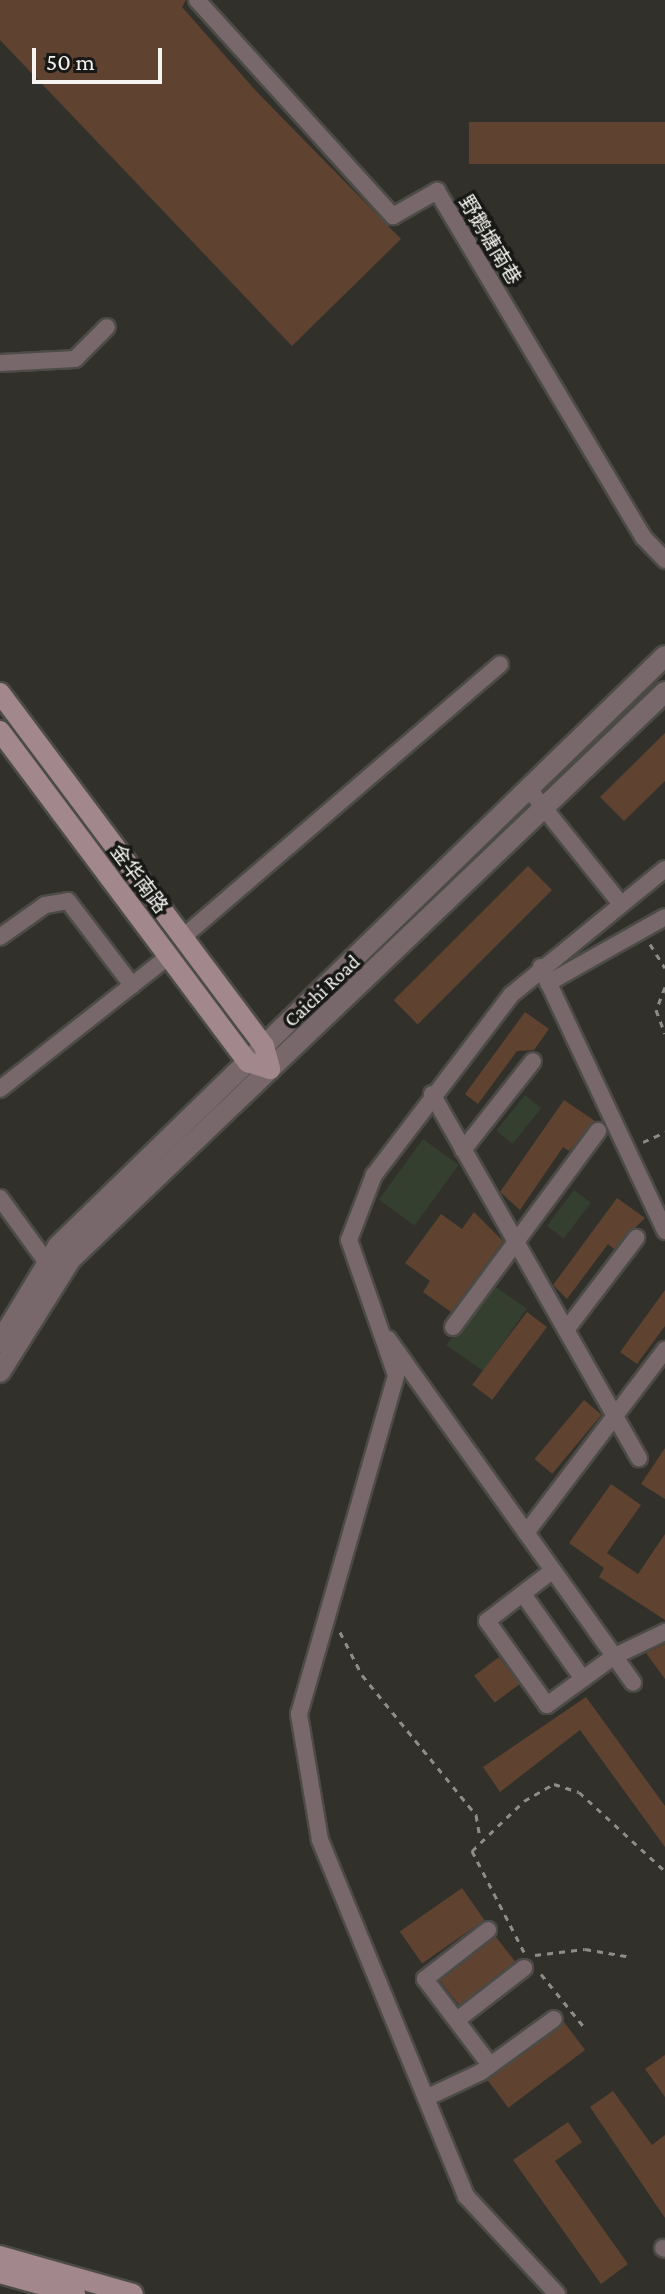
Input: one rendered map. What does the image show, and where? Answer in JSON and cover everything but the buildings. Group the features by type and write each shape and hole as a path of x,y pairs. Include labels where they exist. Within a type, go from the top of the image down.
{"main road":[{"name":"金华南路","path":"0,693 264,1046 270,1069"},
{"name":"金华南路","path":"0,731 248,1062"},
{"path":"248,1062 270,1069"},
{"path":"0,2256 133,2294"},
{"path":"0,2273 75,2294"}],"street":[{"name":"野鹅塘南巷","path":"197,0 393,216 437,191 643,537 665,560"},
{"path":"0,363 75,359 107,327"},
{"name":"Caichi Road","path":"0,1342 53,1270 248,1062 665,656"},
{"path":"183,937 500,664"},
{"name":"Caichi Road","path":"0,1372 53,1270 270,1069 665,692"},
{"path":"528,788 621,904"},
{"path":"557,2294 466,2196 320,1840 299,1714 396,1375 349,1240 374,1175 432,1094 541,967 665,869"},
{"path":"0,937 45,905 68,901 132,985"},
{"path":"548,983 665,917"},
{"path":"0,1089 170,955"},
{"path":"541,967 665,1231"},
{"path":"463,1150 533,1061"},
{"path":"432,1094 639,1458"},
{"path":"453,1327 598,1131"},
{"path":"0,1198 53,1270"},
{"path":"566,1330 636,1238"},
{"path":"380,1329 633,1683"},
{"path":"526,1533 665,1350"},
{"path":"552,1571 487,1621 547,1705 613,1657 665,1632"},
{"path":"523,1594 583,1679"},
{"path":"488,1930 425,1979 490,2065"},
{"path":"457,2020 526,1963"},
{"path":"426,2098 490,2065 554,2019"}],"path":[{"path":"642,930 665,968"},
{"path":"665,987 656,1010 665,1033"},
{"path":"339,1623 362,1675 476,1815 480,1837"},
{"path":"584,2027 526,1963 480,1875 472,1851 480,1837 554,1784 579,1792 665,1871"},
{"path":"526,1963 551,1948 631,1957"}],"green space":[{"path":"525,1095 541,1108 512,1144 496,1131"},
{"path":"423,1139 459,1165 415,1226 379,1200"},
{"path":"574,1190 591,1203 564,1239 547,1226"},
{"path":"490,1283 527,1309 483,1371 446,1345"}]}
